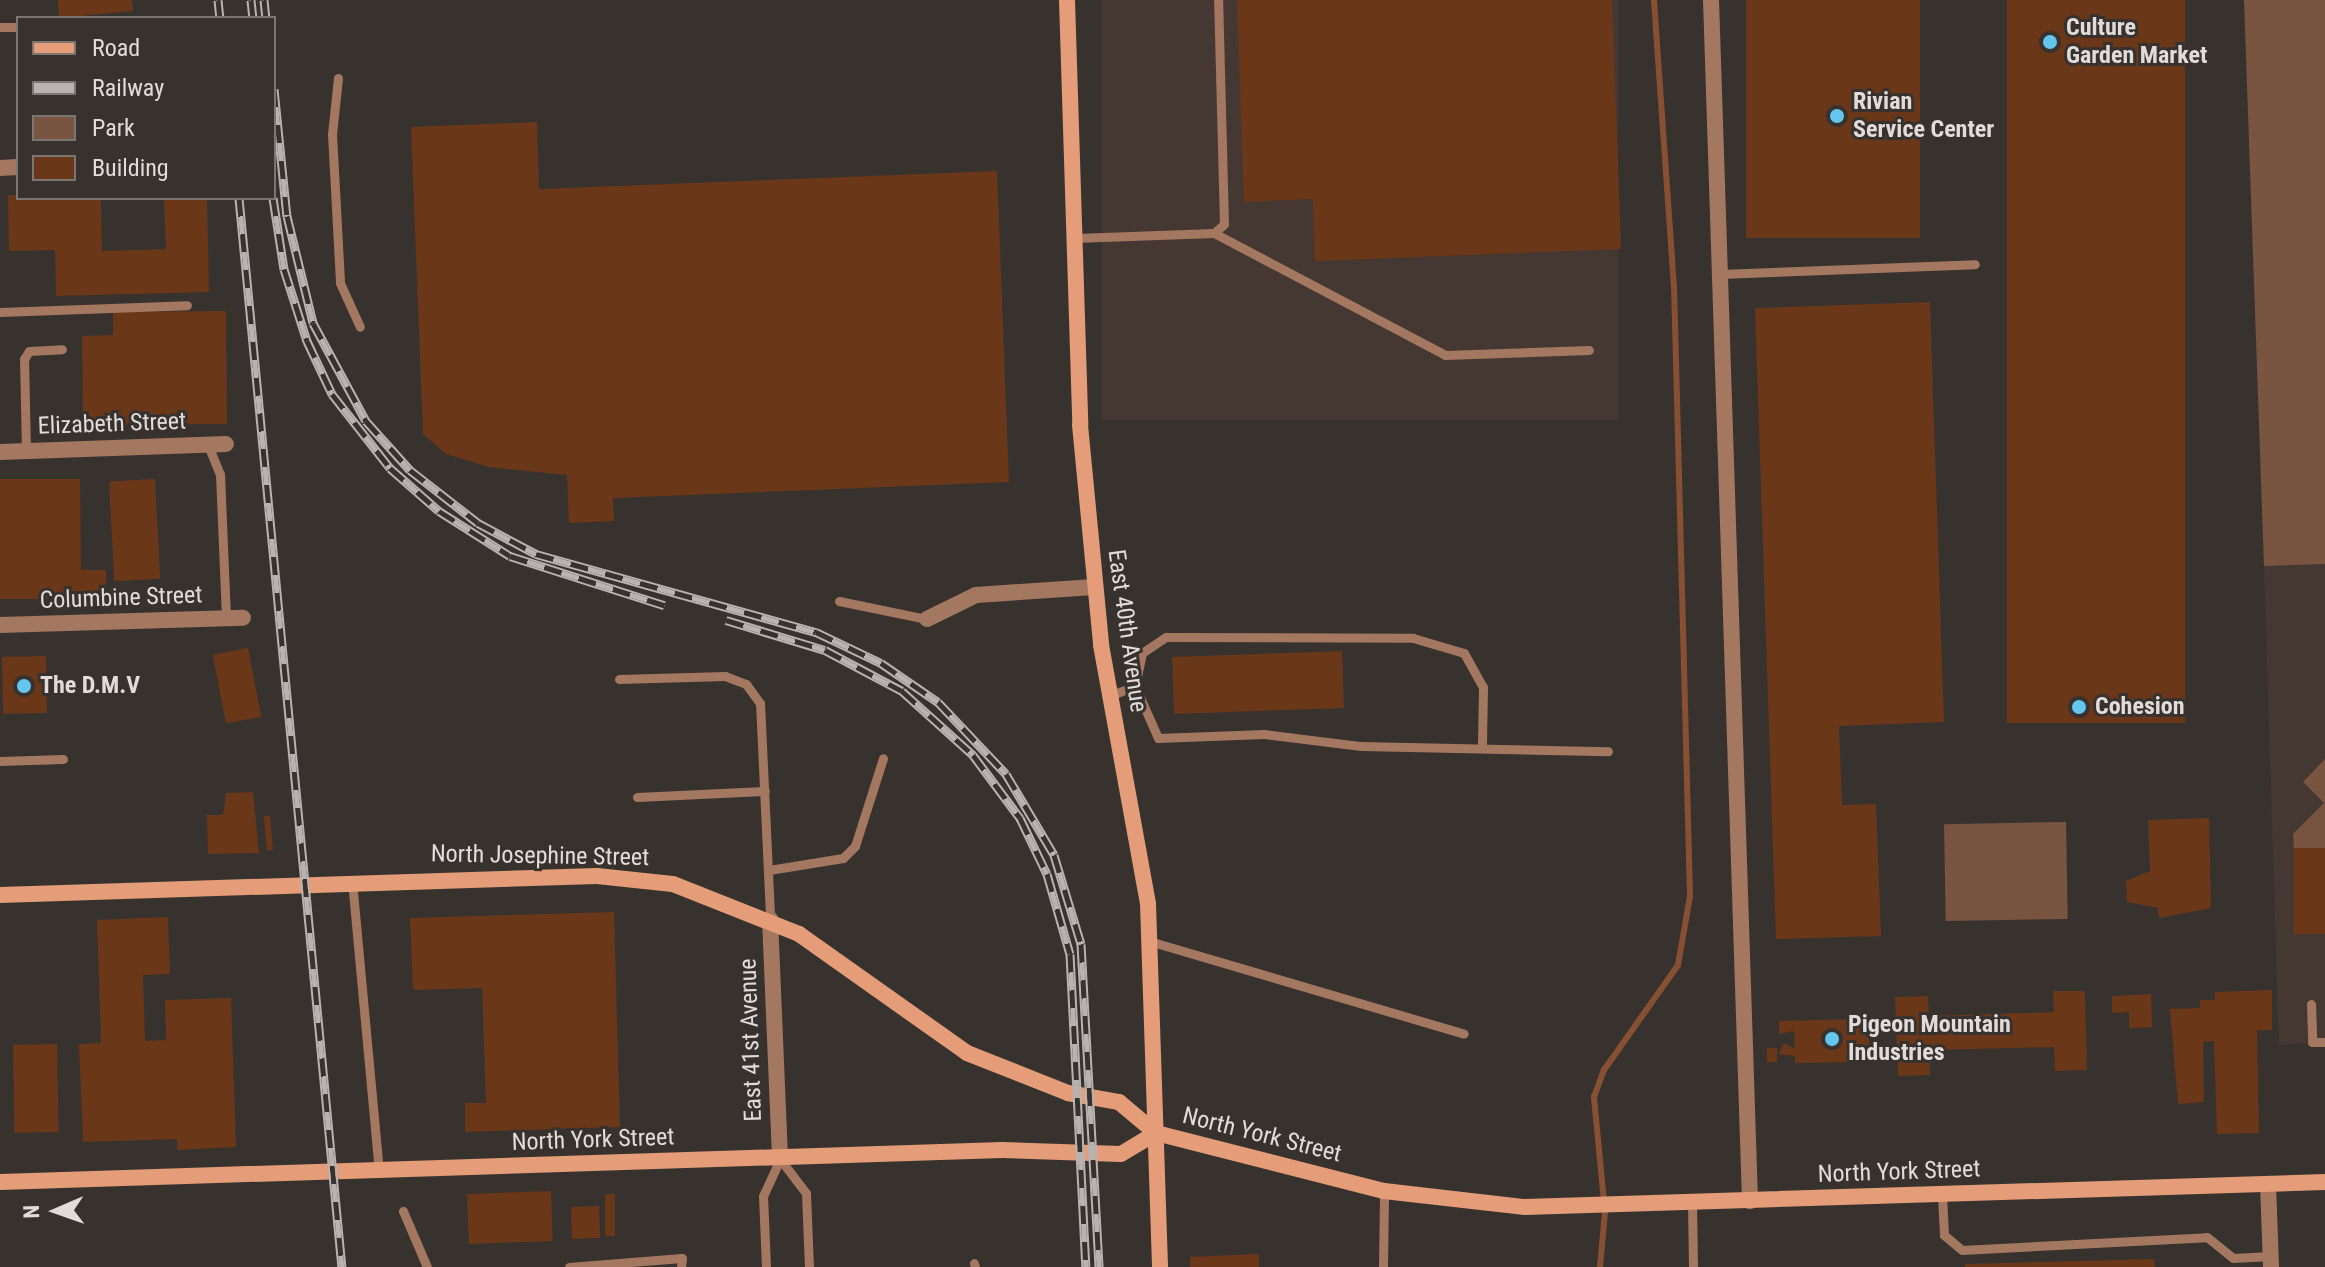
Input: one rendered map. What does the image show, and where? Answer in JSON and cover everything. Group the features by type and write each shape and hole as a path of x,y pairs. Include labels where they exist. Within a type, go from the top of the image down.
{"main road":[{"name":"East 40th Avenue","path":"1067,0 1075,238 1094,587 1109,696 1142,848 1149,941 1160,1267"},
{"name":"North Josephine Street","path":"0,895 352,881 629,877 692,888 770,919 819,946 967,1053 1068,1093 1119,1102 1156,1133"},
{"name":"North York Street","path":"0,1182 1002,1150 1121,1154 1156,1133 1384,1191 1548,1207 2325,1182"}],"street":[{"path":"1711,0 1750,1201"},
{"name":"Elizabeth Street","path":"0,452 226,444"},
{"path":"927,619 976,595 1094,587"},
{"name":"Columbine Street","path":"0,625 234,618"},
{"name":"East 41st Avenue","path":"770,919 780,1159"},
{"path":"2268,1184 2271,1261"}],"lane":[{"path":"1214,233 1224,224 1218,0"},
{"path":"338,78 332,134 340,283 360,327"},
{"path":"1075,238 1214,233 1445,355 1589,350"},
{"path":"1720,274 1975,264"},
{"path":"0,312 187,305"},
{"path":"26,452 24,359 29,351 62,349"},
{"path":"208,445 220,474 234,618"},
{"path":"839,601 927,619"},
{"path":"1482,745 1483,687 1464,653 1413,638 1166,637 1142,653 1135,686 1158,738 1264,734 1361,746 1482,745 1608,751"},
{"path":"619,679 725,676 746,684 760,703 770,919"},
{"path":"1109,696 1135,686"},
{"path":"769,870 843,858 855,846 883,758"},
{"path":"0,761 63,759"},
{"path":"637,797 765,791"},
{"path":"352,881 379,1171"},
{"path":"1149,941 1464,1034"},
{"path":"2311,1004 2312,1042 2325,1042"},
{"path":"766,1267 763,1196 780,1159 806,1193 809,1267"},
{"path":"1383,1267 1384,1191"},
{"path":"1942,1195 1944,1235 1962,1250 2207,1237 2233,1258 2271,1261"},
{"path":"1692,1203 1693,1267"},
{"path":"403,1211 427,1267"},
{"path":"569,1267 682,1258 681,1267"}],"shaded area":[{"path":"1102,0 1618,0 1618,420 1102,420"},
{"path":"2325,564 2325,1042 2279,1045 2264,566"}],"green space":[{"path":"2244,0 2325,0 2325,564 2264,566"},
{"path":"2325,759 2325,848 2294,849 2293,834 2324,803 2303,782"},
{"path":"2066,822 2068,919 1946,921 1944,824"}],"building":[{"path":"58,0 132,0 133,11 59,16"},
{"path":"1237,0 1612,0 1621,249 1315,261 1313,199 1244,202"},
{"name":"Rivian Service Center","path":"1746,0 1920,0 1920,238 1746,238"},
{"path":"2007,0 2185,0 2185,723 2007,723"},
{"path":"537,122 539,189 997,171 1009,482 613,498 614,521 569,523 567,475 489,467 446,454 423,434 411,127"},
{"path":"8,195 16,195 16,200 101,200 102,251 166,249 164,200 207,200 209,292 56,296 55,250 9,251"},
{"path":"1930,302 1944,722 1839,726 1842,805 1876,804 1881,936 1776,939 1755,308"},
{"path":"226,311 227,424 83,425 82,336 113,335 113,312"},
{"path":"0,479 80,479 81,570 106,570 106,599 0,599"},
{"path":"155,479 160,579 114,581 109,481"},
{"path":"248,648 261,717 226,724 213,655"},
{"path":"1342,651 1344,708 1174,714 1172,657"},
{"name":"The D.M.V","path":"46,656 47,713 3,714 2,657"},
{"path":"253,792 259,853 208,854 207,815 223,815 226,793"},
{"path":"270,816 273,850 267,850 264,817"},
{"path":"2209,818 2211,908 2159,918 2158,908 2127,902 2126,881 2150,871 2148,820"},
{"path":"2294,848 2325,848 2325,934 2294,934"},
{"path":"614,912 620,1127 465,1132 465,1103 486,1103 482,988 413,990 410,918"},
{"path":"168,917 170,974 143,975 145,1041 166,1040 165,1000 231,998 236,1147 177,1150 177,1139 83,1142 79,1044 101,1043 97,920"},
{"path":"2272,990 2272,1030 2257,1030 2259,1133 2217,1134 2214,1041 2203,1042 2204,1102 2178,1104 2170,1009 2200,1008 2200,1000 2215,1000 2215,992"},
{"path":"2053,991 2085,991 2087,1070 2055,1071 2054,1047 1929,1050 1930,1075 1898,1076 1895,997 1928,996 1929,1016 2054,1012"},
{"path":"2151,994 2152,1027 2129,1028 2129,1012 2112,1013 2112,996"},
{"name":"Pigeon Mountain Industries","path":"1892,1018 1892,1034 1869,1035 1870,1062 1795,1063 1795,1056 1779,1054 1784,1043 1795,1049 1794,1031 1779,1034 1779,1021"},
{"path":"57,1044 59,1132 15,1133 13,1045"},
{"path":"1767,1048 1777,1048 1777,1062 1767,1062"},
{"path":"551,1191 553,1241 469,1244 467,1194"},
{"path":"605,1194 615,1194 615,1236 605,1236"},
{"path":"599,1206 600,1238 572,1239 571,1207"},
{"path":"1259,1254 1259,1267 1190,1267 1190,1257"},
{"path":"2154,1259 2155,1267 1965,1267 1965,1264"}],"waterway":[{"path":"1600,1267 1605,1212 1594,1097 1604,1070 1678,965 1690,896 1674,287 1654,0"}],"railway":[{"path":"218,0 220,16"},
{"path":"251,0 253,16"},
{"path":"264,0 266,16"},
{"path":"276,109 287,216 313,323 366,421 410,470 478,523 536,554 816,632 881,663 938,702 1006,774 1054,855 1081,944 1099,1267"},
{"path":"239,200 342,1267"},
{"path":"273,200 284,269 307,341 332,394 390,468 439,511 510,556 664,605"},
{"path":"726,620 825,650 902,691 973,755 1020,818 1047,874 1070,954 1086,1267"}],"place":[{"name":"Culture Garden Market","path":"2050,42"},
{"name":"Rivian Service Center","path":"1837,116"},
{"name":"The D.M.V","path":"24,686"},
{"name":"Cohesion","path":"2079,707"},
{"name":"Pigeon Mountain Industries","path":"1832,1039"}]}
